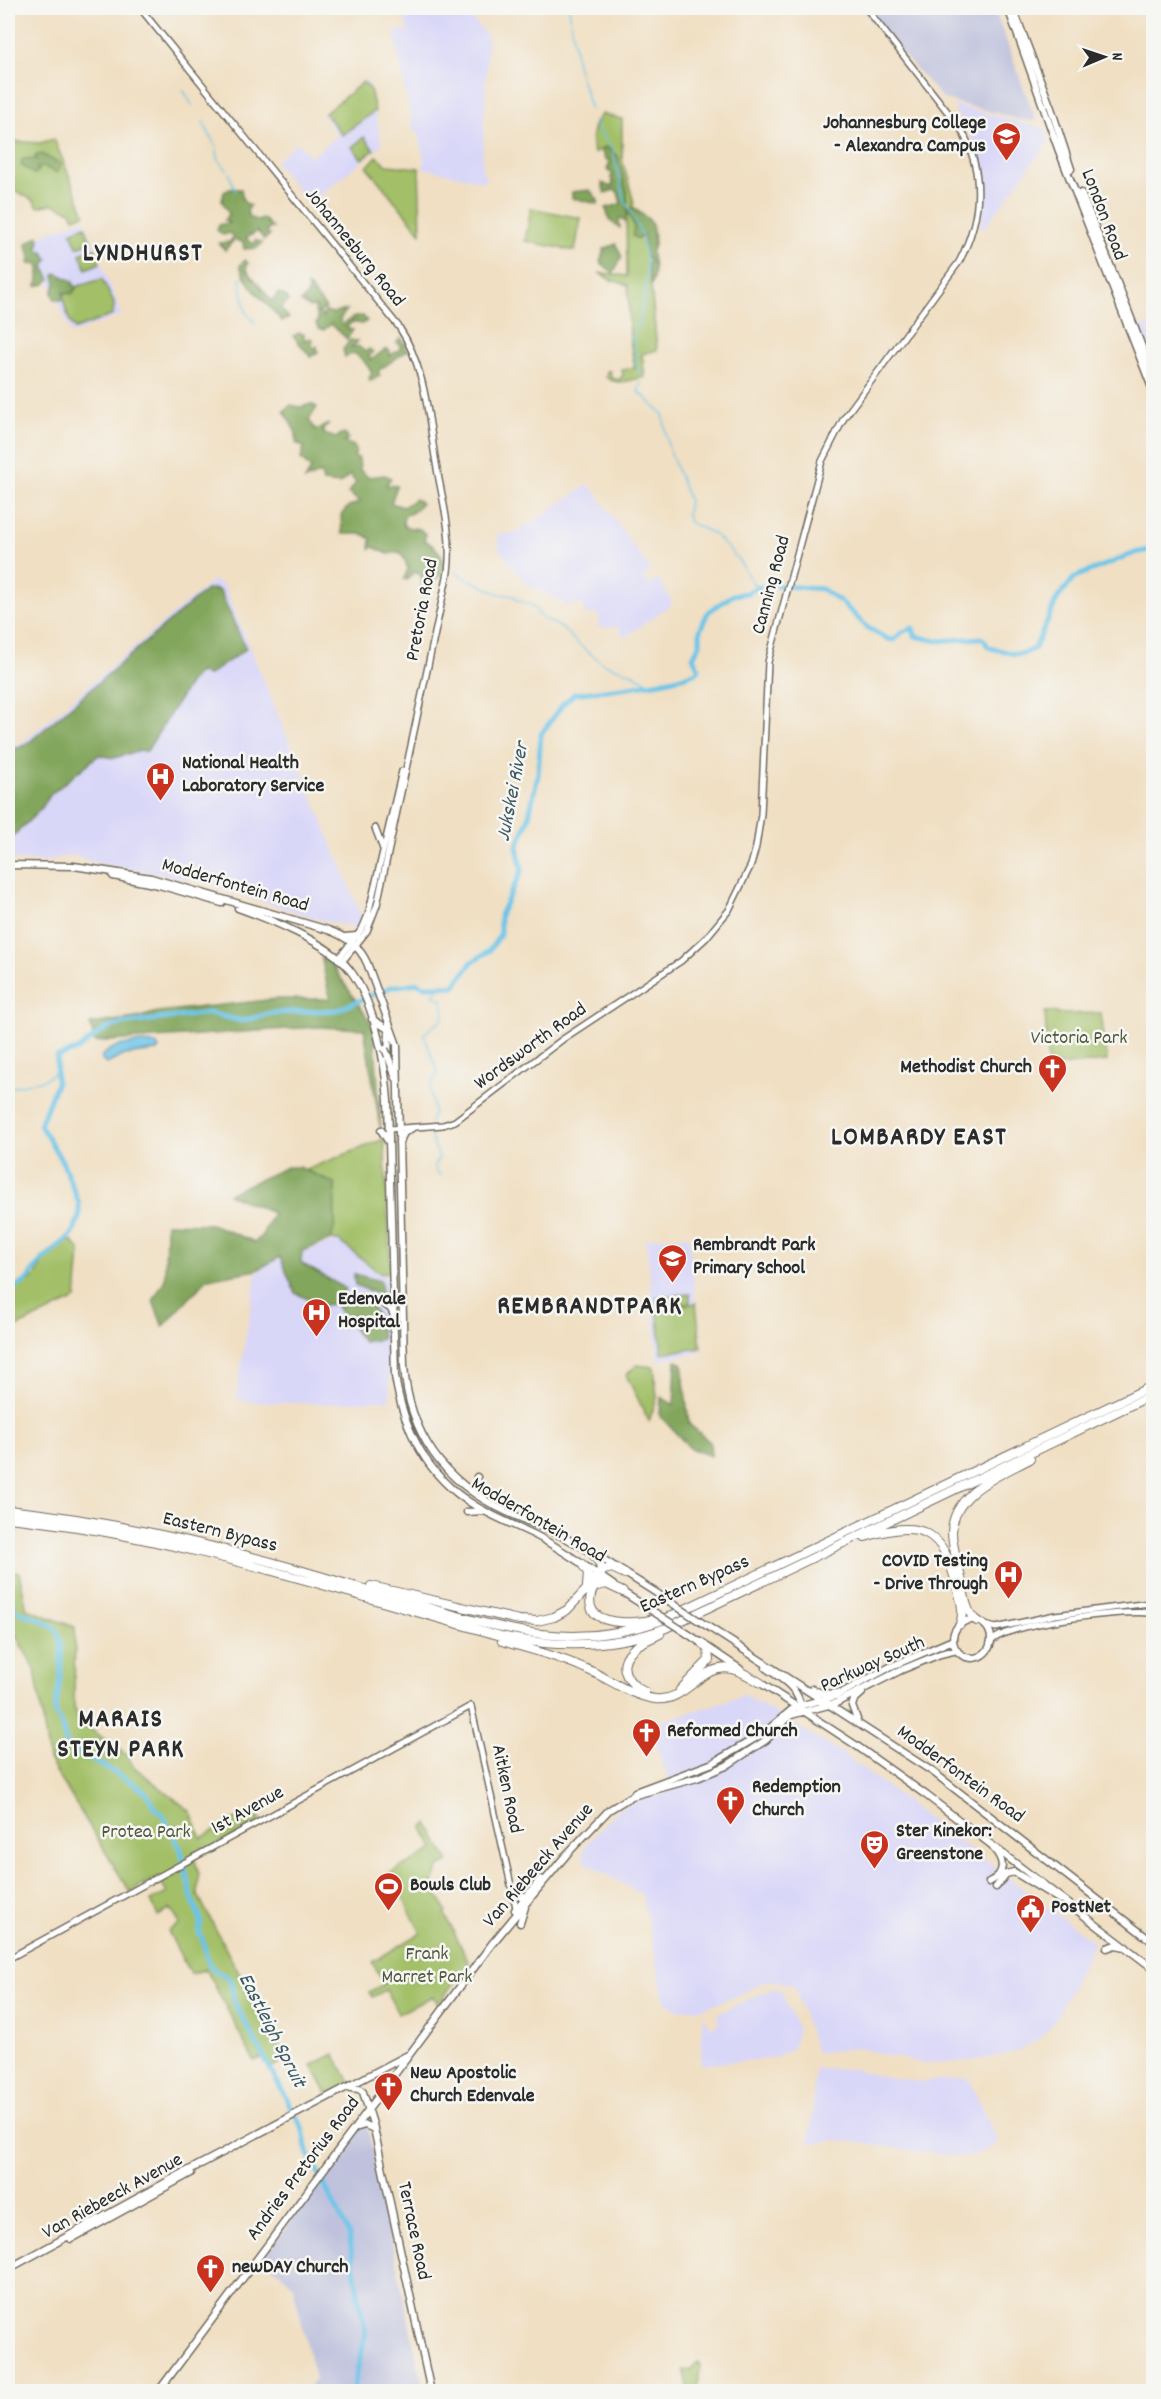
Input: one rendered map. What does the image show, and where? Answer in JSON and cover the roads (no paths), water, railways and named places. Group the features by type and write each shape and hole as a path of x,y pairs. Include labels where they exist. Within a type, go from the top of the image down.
{"highway":[{"name":"Eastern Bypass","path":"8,1510 90,1520 158,1533 293,1568 506,1630 547,1636 590,1636 643,1627 709,1599 1154,1385"},
{"name":"Eastern Bypass","path":"8,1518 86,1527 232,1559 404,1609 522,1640 554,1645 588,1645 618,1641 666,1628 1154,1394"},
{"path":"977,1621 969,1612 953,1539 953,1526 959,1507 977,1489 1072,1434"},
{"path":"837,1546 894,1528 909,1528 929,1534 939,1542 950,1559 962,1610 960,1624"},
{"path":"584,1547 597,1560 600,1574"},
{"path":"702,1643 709,1652 707,1663 686,1684 671,1694 657,1695 645,1692 633,1684 626,1675 625,1658 638,1645 775,1580 814,1557"},
{"path":"582,1564 589,1576 590,1598 595,1612 608,1621 620,1623 650,1620 709,1599"},
{"path":"293,1568 527,1621 542,1621 563,1613 590,1588 600,1574 612,1568 625,1574"},
{"path":"590,1588 606,1584 623,1592"},
{"path":"404,1609 568,1661 649,1698 661,1699 676,1696 705,1674 717,1669 735,1670 761,1683"}],"main road":[{"name":"Johannesburg Road","path":"140,8 404,335 420,372 431,429"},
{"name":"Canning Road","path":"681,961 706,938 729,910 741,888 754,855 761,814 767,670 817,476 833,436 959,262 970,238 979,197 976,167 969,144 946,108 866,8"},
{"path":"1008,8 1061,151"},
{"path":"1013,8 1051,108 1061,151"},
{"name":"London Road","path":"1061,151 1143,347 1154,379"},
{"name":"London Road","path":"1061,151 1154,393"},
{"name":"Pretoria Road","path":"340,960 373,919 449,564 448,525 431,429"},
{"name":"Pretoria Road","path":"354,945 369,915 384,863 384,850 406,761"},
{"path":"375,828 384,850"},
{"name":"Modderfontein Road","path":"8,867 74,866 151,878 328,930 345,937 354,945 365,957 396,1045 399,1084 398,1145 404,1366 409,1401 424,1439 440,1463 466,1488 487,1501 584,1547 933,1772 1154,1943"},
{"name":"Modderfontein Road","path":"8,867 87,872 159,885 257,915 319,946 340,960 354,976 363,994 377,1034 386,1072 389,1117 384,1130 390,1147 393,1314 398,1391 416,1444 433,1469 450,1487 485,1511 536,1536 600,1574 623,1592 854,1744 978,1833 1154,1969"},
{"path":"345,937 357,936"},
{"name":"Wordsworth Road","path":"384,1130 447,1124 562,1039 681,961"},
{"path":"372,1018 391,1030 386,1072"},
{"path":"377,1034 387,1052 399,1084"},
{"path":"398,1145 404,1133 412,1128"},
{"path":"382,1304 390,1308 393,1314"},
{"path":"477,1476 479,1491 487,1501"},
{"path":"467,1512 485,1511"},
{"path":"985,1625 990,1634 990,1643 986,1651 975,1657 964,1656 957,1650 953,1640 955,1631 960,1624 971,1620 1000,1627 1054,1615 1152,1601 1149,1613"},
{"path":"990,1643 1002,1634 1052,1622 1098,1615 1149,1613 1154,1618"},
{"path":"708,1627 793,1688 799,1708"},
{"name":"Van Riebeeck Avenue","path":"8,2269 411,2053 526,1900 604,1811 626,1796 705,1767 746,1745 778,1720 799,1708 845,1691 890,1667 953,1640"},
{"name":"Parkway South","path":"799,1708 830,1704 930,1658 957,1650"},
{"path":"874,1684 855,1699 852,1710 857,1720 881,1738"},
{"path":"800,1685 824,1694 845,1691"},
{"path":"778,1695 784,1706 778,1720"},
{"name":"1st Avenue","path":"8,1959 471,1706"},
{"name":"Aitken Road","path":"471,1706 517,1911"},
{"name":"Van Riebeeck Avenue","path":"582,1835 622,1802 637,1795 697,1778 726,1766 766,1740 799,1708"},
{"path":"688,1774 694,1764 705,1767"},
{"path":"978,1833 1003,1860 1002,1871 989,1882"},
{"path":"996,1887 1006,1874 1018,1872 1081,1912"},
{"path":"513,1892 526,1900 520,1923"},
{"path":"1107,1948 1115,1945 1126,1947"},
{"name":"Andries Pretorius Road","path":"158,2391 411,2053"},
{"name":"Terrace Road","path":"362,2080 431,2391"},
{"path":"349,2088 361,2090 366,2099 377,2099 373,2127 365,2125 355,2128"},
{"name":"Van Riebeeck Avenue","path":"8,2273 178,2181 233,2148"}],"water":[{"path":"137,1043 156,1044 159,1048 157,1051 124,1055 107,1064 103,1062 101,1057 112,1048"}],"waterway":[{"path":"569,8 577,64 591,110"},
{"path":"183,90 187,96"},
{"path":"188,98 192,105"},
{"path":"594,120 613,150 624,199 642,235 647,266 645,296 638,325 632,334 635,362 641,378"},
{"path":"203,122 217,149 218,160 227,170"},
{"path":"229,173 235,191"},
{"path":"240,278 246,312 255,323"},
{"path":"641,383 638,392 663,414 668,446 689,501 687,515 689,522 714,534 738,559 756,588"},
{"name":"Jukskei River","path":"8,1290 25,1282 42,1260 71,1236 79,1218 79,1203 62,1161 40,1125 56,1084 57,1057 77,1050 104,1030 119,1024 209,1013 242,1021 271,1013 337,1010 391,987 418,983 424,986 454,986 472,962 489,951 500,935 500,915 522,870 517,847 528,820 538,775 541,734 563,704 574,694 661,682 692,674 699,669 693,657 700,644 700,630 708,612 733,595 773,585 822,589 841,602 868,628 887,639 894,640 902,632 913,628 915,636 937,641 981,638 988,647 1014,654 1025,653 1035,648 1057,599 1075,577 1135,553 1154,549"},
{"path":"454,572 499,594 514,596 517,600 532,605 542,618 562,628 579,645 604,664 632,673 648,683"},
{"path":"430,1122 434,1113 430,1089 438,1072 424,1035 443,1017 442,999 433,995 441,986"},
{"path":"8,1088 43,1080 56,1072"},
{"path":"430,1135 439,1158 435,1164 436,1172 441,1175"},
{"name":"Eastleigh Spruit","path":"8,1581 13,1609 47,1623 57,1633 60,1642 61,1667 55,1713 61,1722 66,1743 77,1752 130,1781 146,1793 162,1814 181,1850 192,1899 201,1921 199,1932 208,1961 213,1969 230,1979 234,2002 303,2129 306,2148 349,2234 366,2334 352,2392"}],"place":[{"name":"Johannesburg College - Alexandra Campus","path":"1007,162"},
{"name":"National Health Laboratory Service","path":"161,802"},
{"name":"Methodist Church","path":"1053,1094"},
{"name":"Rembrandt Park Primary School","path":"672,1284"},
{"name":"Edenvale Hospital","path":"317,1338"},
{"name":"COVID Testing - Drive Through","path":"1009,1600"},
{"name":"Reformed Church","path":"646,1758"},
{"name":"Redemption Church","path":"731,1826"},
{"name":"Ster Kinekor: Greenstone","path":"875,1870"},
{"name":"Bowls Club","path":"389,1912"},
{"name":"PostNet","path":"1030,1934"},
{"name":"New Apostolic Church Edenvale","path":"389,2112"},
{"name":"newDAY Church","path":"211,2294"}],"district":[{"name":"LYNDHURST","path":"143,254"},
{"name":"LOMBARDY EAST","path":"919,1138"},
{"name":"REMBRANDTPARK","path":"590,1307"},
{"name":"MARAIS STEYN PARK","path":"121,1735"}],"park label":[{"name":"Victoria Park","path":"1079,1039"},
{"name":"Protea Park","path":"146,1833"},
{"name":"Frank Marret Park","path":"427,1966"}]}
